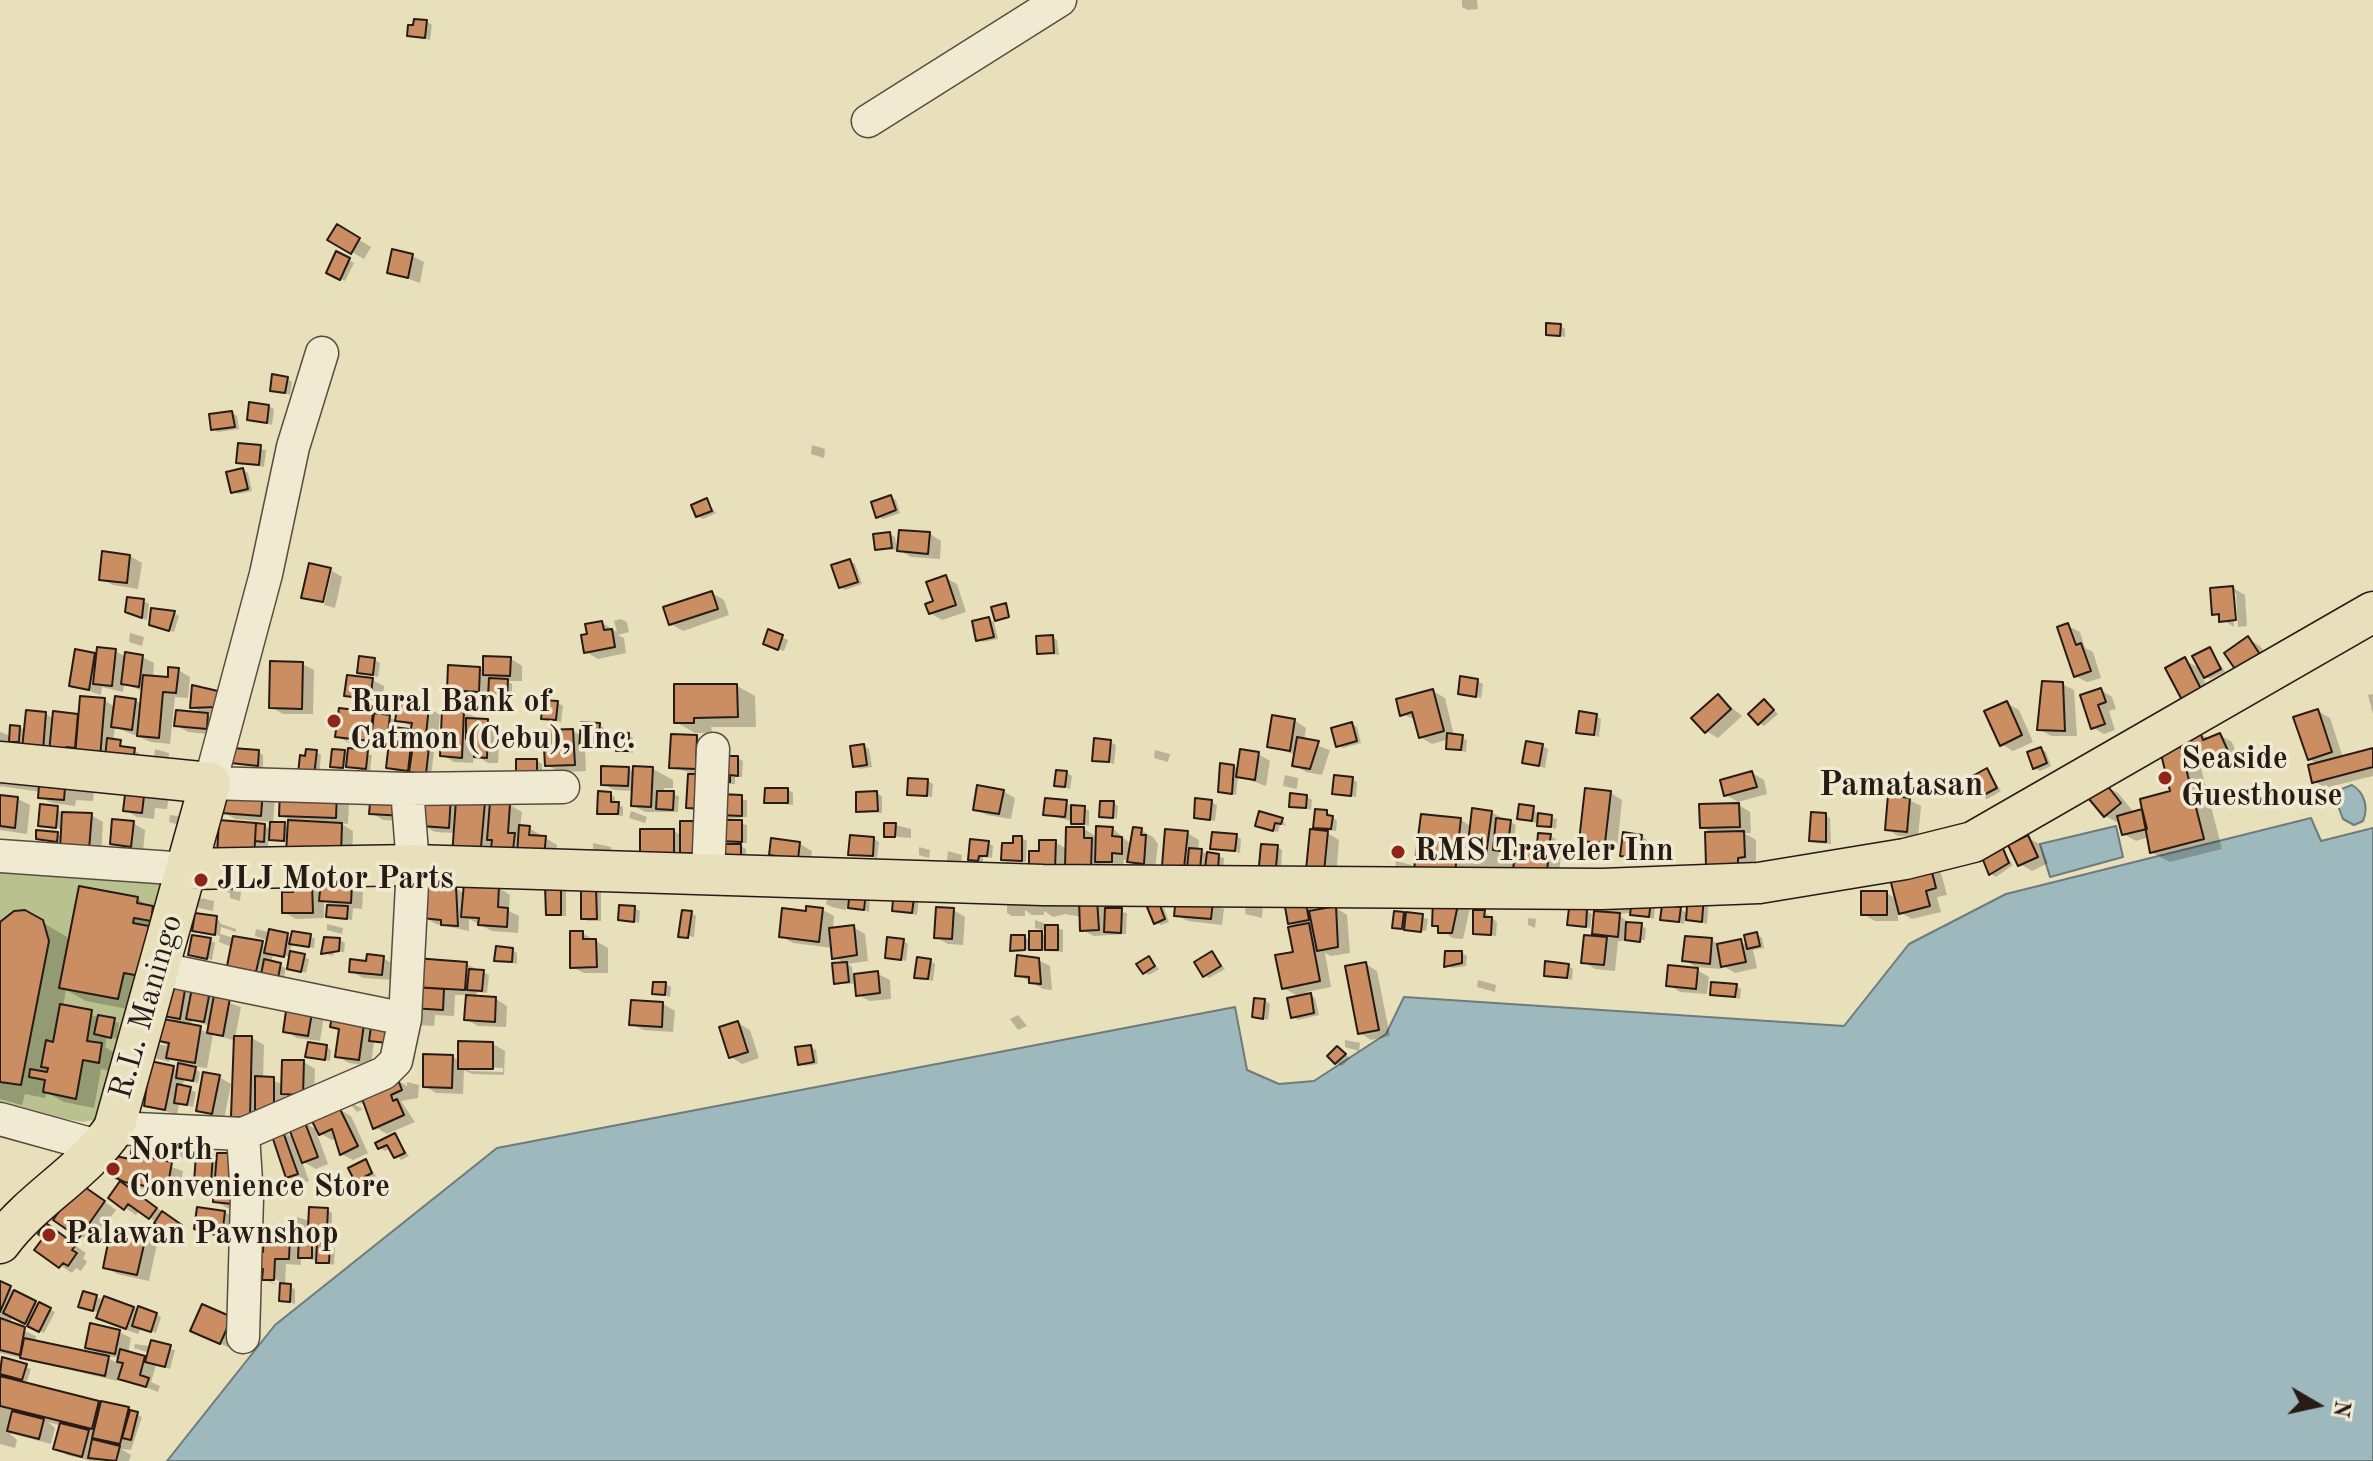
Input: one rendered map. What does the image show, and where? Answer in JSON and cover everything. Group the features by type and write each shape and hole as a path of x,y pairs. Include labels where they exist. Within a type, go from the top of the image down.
{"main road":[{"path":"187,869 413,865 1043,885 1587,889 1759,883 1905,859 1973,842 2373,612"},
{"path":"0,762 210,783"},
{"name":"R.L. Maningo","path":"108,1137 210,783"},
{"path":"0,1243 19,1218 108,1137"}],"street":[{"path":"868,121 1060,0"},
{"path":"322,353 293,447 266,574 210,783 407,789 563,787"},
{"path":"708,876 713,749"},
{"path":"0,1119 108,1137 243,1134 384,1073 396,1061 405,1019 413,865 407,789"},
{"path":"0,856 187,869"},
{"path":"156,968 405,1019"},
{"path":"243,1134 247,1197 243,1337"}],"green space":[{"path":"0,870 161,882 108,1106 99,1119 83,1122 0,1107"}],"water":[{"path":"2352,785 2360,792 2365,805 2363,821 2354,825 2343,819 2337,803 2339,790"},
{"path":"2311,818 2321,841 2373,828 2373,1461 167,1461 275,1325 497,1148 1235,1007 1247,1070 1279,1084 1314,1081 1386,1034 1404,997 1844,1026 1909,944 2006,894"},
{"path":"2116,826 2123,857 2050,877 2040,844"}],"building":[{"path":"414,19 427,20 425,38 407,36 408,25 413,25"},
{"path":"337,224 360,238 351,254 327,240"},
{"path":"392,249 413,254 408,278 387,273"},
{"path":"336,251 350,258 340,280 326,273"},
{"path":"1546,323 1561,324 1560,336 1546,335"},
{"path":"272,374 288,377 285,393 270,391"},
{"path":"249,402 269,405 267,423 247,420"},
{"path":"232,411 235,427 211,430 209,414"},
{"path":"238,443 261,445 259,465 236,463"},
{"path":"243,468 248,489 231,493 226,472"},
{"path":"891,495 896,510 876,518 871,502"},
{"path":"707,498 712,511 696,517 691,505"},
{"path":"899,530 930,532 928,554 897,551"},
{"path":"890,532 892,548 875,550 873,534"},
{"path":"102,551 130,555 127,583 99,580"},
{"path":"850,559 858,582 839,588 831,565"},
{"path":"309,563 331,568 323,602 301,598"},
{"path":"946,575 956,605 929,614 925,604 933,601 926,582"},
{"path":"2233,586 2236,620 2219,622 2219,614 2212,615 2210,588"},
{"path":"712,591 718,609 669,625 663,607"},
{"path":"127,597 144,599 142,618 125,612"},
{"path":"1006,603 1009,617 995,621 991,607"},
{"path":"151,608 175,611 169,631 149,625"},
{"path":"989,617 994,637 976,641 972,621"},
{"path":"602,621 604,630 612,629 615,647 584,653 581,635 587,634 585,624"},
{"path":"2068,623 2076,645 2081,643 2091,671 2074,677 2057,627"},
{"path":"768,629 783,635 778,650 763,644"},
{"path":"1053,635 1054,653 1037,654 1036,636"},
{"path":"2248,636 2261,656 2237,672 2224,653"},
{"path":"97,647 116,649 112,686 93,684"},
{"path":"2210,647 2221,669 2204,678 2192,656"},
{"path":"75,649 95,653 89,690 69,686"},
{"path":"125,652 143,655 139,687 121,684"},
{"path":"359,656 375,658 373,675 357,673"},
{"path":"483,656 511,657 510,676 483,675"},
{"path":"2185,657 2201,689 2182,700 2165,668"},
{"path":"270,661 303,662 302,709 269,708"},
{"path":"448,665 480,667 479,692 447,690"},
{"path":"168,667 179,668 176,693 163,692 159,738 137,736 143,675 168,677"},
{"path":"347,675 373,678 370,699 344,696"},
{"path":"1460,676 1478,679 1476,697 1458,694"},
{"path":"489,678 508,679 507,698 488,697"},
{"path":"2042,681 2063,682 2065,731 2037,730"},
{"path":"674,684 737,684 738,717 694,718 694,723 674,723"},
{"path":"192,685 218,691 216,707 190,708"},
{"path":"2101,688 2106,702 2098,705 2105,724 2091,729 2080,695"},
{"path":"1433,689 1444,731 1419,738 1412,712 1400,716 1396,699"},
{"path":"1718,694 1731,709 1705,733 1691,718"},
{"path":"80,696 105,698 100,758 75,756"},
{"path":"115,696 136,699 132,730 111,727"},
{"path":"1764,699 1774,710 1758,725 1748,714"},
{"path":"543,700 558,701 556,720 541,719"},
{"path":"2007,701 2022,735 2000,746 1984,711"},
{"path":"398,702 429,706 426,735 410,733 412,723 395,721"},
{"path":"339,708 373,712 370,741 335,737"},
{"path":"442,709 464,710 462,758 440,756"},
{"path":"2318,709 2332,752 2308,760 2293,717"},
{"path":"26,710 46,712 43,751 22,749"},
{"path":"176,710 208,713 207,729 174,726"},
{"path":"53,711 78,714 75,748 66,747 65,753 49,752"},
{"path":"1579,711 1597,714 1594,735 1576,733"},
{"path":"374,713 390,715 387,742 371,740"},
{"path":"1272,715 1295,719 1290,751 1267,747"},
{"path":"466,718 488,719 487,758 474,757 475,739 466,739"},
{"path":"581,722 600,723 598,749 579,748"},
{"path":"1352,722 1357,741 1336,747 1331,728"},
{"path":"10,725 20,726 19,742 9,742"},
{"path":"393,727 409,729 407,741 391,740"},
{"path":"573,729 575,765 545,766 543,730"},
{"path":"617,732 629,733 628,751 616,751"},
{"path":"2200,732 2203,740 2220,733 2228,751 2200,763 2189,736"},
{"path":"1447,733 1463,735 1461,750 1446,749"},
{"path":"671,734 697,735 696,769 669,768"},
{"path":"1297,737 1319,741 1310,769 1292,766"},
{"path":"107,738 121,740 120,746 135,748 133,761 105,758"},
{"path":"1094,738 1111,740 1109,762 1092,761"},
{"path":"1526,741 1543,744 1539,766 1522,763"},
{"name":"Seaside Guesthouse","path":"2179,741 2204,839 2150,853 2140,799 2170,791 2160,750"},
{"path":"389,742 411,745 408,771 386,768"},
{"path":"864,744 867,765 853,767 850,746"},
{"path":"413,745 429,747 426,774 409,772"},
{"path":"2041,747 2047,763 2033,769 2027,752"},
{"path":"232,748 259,750 258,766 231,763"},
{"path":"348,748 368,750 366,769 346,767"},
{"path":"2373,748 2373,767 2312,783 2308,765"},
{"path":"306,749 317,750 314,776 298,774 300,755 305,756"},
{"path":"332,749 345,750 343,768 330,767"},
{"path":"1240,749 1259,752 1255,780 1236,777"},
{"path":"722,756 738,756 738,776 730,775 730,782 722,782"},
{"path":"516,759 537,759 537,781 516,781"},
{"path":"1220,763 1234,765 1232,794 1218,792"},
{"path":"601,766 629,767 628,786 601,785"},
{"path":"633,766 653,767 651,807 631,806"},
{"path":"1987,768 1997,788 1980,797 1969,778"},
{"path":"1056,770 1067,771 1065,787 1054,786"},
{"path":"1752,771 1757,787 1724,796 1720,780"},
{"path":"40,773 66,775 64,800 38,798"},
{"path":"688,774 699,774 708,809 686,808"},
{"path":"1334,775 1353,777 1351,796 1332,794"},
{"path":"127,778 145,787 142,813 123,811"},
{"path":"908,778 928,779 927,796 907,795"},
{"path":"2106,784 2121,803 2104,817 2089,799"},
{"path":"977,785 1004,790 999,814 973,810"},
{"path":"223,787 263,790 261,816 221,813"},
{"path":"765,788 788,788 788,803 764,803"},
{"path":"1585,788 1611,791 1605,843 1579,841"},
{"path":"280,790 337,792 336,818 279,816"},
{"path":"371,791 406,802 405,816 369,814"},
{"path":"598,791 611,792 611,802 619,802 618,814 597,814"},
{"path":"657,791 674,791 673,810 656,809"},
{"path":"877,791 878,811 856,812 856,792"},
{"path":"1290,793 1307,795 1306,808 1289,807"},
{"path":"719,794 742,795 742,816 719,815"},
{"path":"0,795 18,797 15,828 0,826"},
{"path":"1888,795 1910,798 1907,832 1885,830"},
{"path":"451,796 449,828 421,826 424,797"},
{"path":"1045,798 1067,800 1065,817 1043,815"},
{"path":"1195,798 1212,800 1210,820 1194,818"},
{"path":"456,800 485,802 481,847 488,847 452,856"},
{"path":"1100,801 1114,801 1113,818 1099,817"},
{"path":"490,802 510,804 508,833 515,833 513,850 491,848 492,840 487,840"},
{"path":"1739,803 1740,827 1700,828 1699,804"},
{"path":"40,804 58,806 56,828 38,826"},
{"path":"1519,804 1534,806 1532,821 1517,819"},
{"path":"1071,805 1085,806 1084,824 1071,824"},
{"path":"1472,808 1492,811 1486,855 1467,853"},
{"path":"1315,809 1327,810 1327,815 1333,816 1331,829 1313,828"},
{"path":"2142,809 2147,829 2122,835 2117,816"},
{"path":"1259,811 1283,818 1281,824 1275,823 1273,831 1255,826"},
{"path":"62,812 92,813 89,850 60,849"},
{"path":"1811,812 1826,813 1826,842 1809,841"},
{"path":"1538,813 1552,815 1551,827 1537,826"},
{"path":"1421,814 1461,818 1455,873 1414,869"},
{"path":"1496,818 1511,820 1507,852 1493,850"},
{"path":"112,819 134,821 131,847 110,844"},
{"path":"219,820 256,823 254,859 217,856"},
{"path":"288,820 342,823 341,855 286,853"},
{"path":"719,820 742,820 742,842 719,841"},
{"path":"680,821 698,821 707,854 680,853"},
{"path":"270,822 285,822 284,841 269,840"},
{"path":"256,823 265,824 264,842 255,841"},
{"path":"884,823 896,823 895,837 884,837"},
{"path":"519,825 530,826 529,835 546,836 544,857 517,855"},
{"path":"1096,826 1113,827 1112,836 1122,837 1122,854 1112,853 1112,862 1095,862"},
{"path":"1066,827 1084,827 1084,838 1092,838 1091,868 1065,867"},
{"path":"1133,827 1142,828 1141,835 1146,835 1144,864 1127,862"},
{"path":"640,829 674,829 674,854 640,854"},
{"path":"1165,829 1188,831 1184,868 1162,866"},
{"path":"1310,829 1328,831 1324,872 1306,870"},
{"path":"36,830 58,832 57,842 36,839"},
{"path":"1744,831 1745,857 1738,858 1738,865 1706,866 1705,832"},
{"path":"1212,832 1237,834 1235,851 1210,849"},
{"path":"1623,832 1642,835 1639,859 1620,856"},
{"path":"1538,833 1551,834 1549,847 1537,845"},
{"path":"850,835 874,837 873,856 848,855"},
{"path":"2028,835 2038,857 2018,866 2008,845"},
{"path":"1013,836 1022,836 1022,861 1001,860 1002,843 1013,843"},
{"path":"771,838 800,842 798,859 769,855"},
{"path":"970,839 989,841 987,856 979,856 978,861 968,860"},
{"path":"1039,840 1056,840 1055,869 1029,868 1029,851 1039,851"},
{"path":"1516,843 1549,847 1547,874 1513,870"},
{"path":"718,844 741,844 741,858 718,857"},
{"path":"1261,844 1278,845 1276,867 1259,866"},
{"path":"2002,846 2009,863 1989,875 1981,855"},
{"path":"1189,848 1202,849 1200,869 1187,868"},
{"path":"1207,852 1219,854 1218,871 1205,869"},
{"path":"1930,864 1936,888 1926,891 1930,906 1899,914 1889,875"},
{"path":"321,881 352,884 351,903 319,901"},
{"path":"464,883 499,886 498,907 508,908 507,927 478,925 479,918 461,917"},
{"path":"312,884 313,913 282,913 282,892 293,892 292,885"},
{"path":"424,884 456,886 458,926 441,925 441,920 422,918"},
{"path":"79,886 138,897 137,903 153,906 151,921 134,918 133,923 149,926 140,976 124,973 118,999 59,988"},
{"path":"545,886 561,886 561,915 546,915"},
{"path":"581,887 596,887 597,919 581,919"},
{"path":"894,889 915,891 912,913 892,911"},
{"path":"850,891 866,892 864,910 848,908"},
{"path":"1861,891 1887,891 1887,915 1861,915"},
{"path":"1688,893 1704,895 1702,922 1686,920"},
{"path":"1176,897 1213,901 1211,919 1174,916"},
{"path":"1305,897 1309,920 1288,924 1284,901"},
{"path":"1097,898 1099,930 1080,931 1079,899"},
{"path":"1433,899 1459,900 1452,933 1438,933 1438,926 1432,926"},
{"path":"1632,899 1651,901 1649,917 1630,915"},
{"path":"1159,903 1165,919 1154,924 1147,907"},
{"path":"327,905 348,906 347,919 326,917"},
{"path":"619,905 635,906 634,922 618,920"},
{"path":"1662,905 1681,907 1679,922 1660,920"},
{"path":"806,906 823,908 819,942 779,937 782,908 806,911"},
{"path":"1336,906 1338,947 1317,951 1309,911"},
{"path":"936,907 954,908 952,939 934,938"},
{"path":"1105,908 1122,908 1121,933 1104,932"},
{"path":"1569,908 1587,909 1586,927 1567,925"},
{"path":"25,910 43,920 49,941 21,1085 0,1082 0,922 14,911"},
{"path":"682,910 692,911 688,938 678,937"},
{"path":"1473,910 1485,910 1484,917 1492,917 1491,935 1473,934"},
{"path":"1394,911 1404,912 1402,929 1392,928"},
{"path":"1594,911 1620,913 1618,937 1592,934"},
{"path":"1406,912 1423,914 1421,932 1404,930"},
{"path":"195,913 217,916 215,935 192,931"},
{"path":"1626,922 1642,923 1640,942 1625,940"},
{"path":"1309,923 1320,981 1282,989 1275,955 1293,952 1288,927"},
{"path":"854,925 857,955 832,959 829,928"},
{"path":"1045,925 1058,925 1058,950 1045,950"},
{"path":"269,929 288,933 284,957 264,953"},
{"path":"292,931 311,934 309,947 289,944"},
{"path":"570,931 583,931 583,939 596,939 597,967 570,968"},
{"path":"1029,931 1042,931 1042,950 1029,950"},
{"path":"1757,932 1760,946 1747,949 1744,935"},
{"path":"192,935 211,938 207,959 188,955"},
{"path":"1011,935 1025,935 1025,950 1010,951"},
{"path":"1584,935 1607,937 1604,965 1581,963"},
{"path":"233,936 263,941 256,972 227,966"},
{"path":"1685,936 1712,938 1710,964 1682,961"},
{"path":"324,937 340,938 339,951 321,954"},
{"path":"887,937 904,939 901,960 885,958"},
{"path":"1741,939 1746,962 1721,967 1717,944"},
{"path":"496,946 513,948 512,962 494,961"},
{"path":"290,951 305,954 301,972 287,969"},
{"path":"1212,951 1221,966 1203,977 1194,962"},
{"path":"1445,951 1462,951 1462,963 1444,967"},
{"path":"367,954 384,956 382,975 349,972 350,959 366,961"},
{"path":"1017,955 1039,958 1041,984 1029,983 1029,977 1015,976"},
{"path":"1149,956 1155,966 1143,974 1136,964"},
{"path":"917,957 931,959 928,979 914,978"},
{"path":"415,958 467,962 465,990 413,987"},
{"path":"264,959 281,963 278,978 261,975"},
{"path":"1545,961 1569,964 1567,978 1544,976"},
{"path":"847,962 849,982 834,984 832,963"},
{"path":"1366,962 1379,1030 1358,1034 1345,966"},
{"path":"1668,965 1698,968 1696,989 1666,986"},
{"path":"469,969 484,970 482,991 467,990"},
{"path":"878,971 880,993 856,996 854,974"},
{"path":"170,981 186,984 180,1019 163,1016"},
{"path":"653,982 666,982 665,995 652,994"},
{"path":"1711,982 1737,984 1735,997 1710,995"},
{"path":"193,983 211,986 204,1022 186,1019"},
{"path":"413,987 444,989 443,1010 411,1008"},
{"path":"1311,993 1314,1013 1291,1018 1287,998"},
{"path":"214,995 230,998 223,1036 207,1033"},
{"path":"466,995 496,997 495,1022 464,1020"},
{"path":"1254,998 1265,999 1263,1019 1252,1017"},
{"path":"631,1000 663,1002 662,1027 629,1025"},
{"path":"60,1004 92,1010 87,1041 102,1043 99,1063 83,1060 76,1099 43,1092 45,1080 29,1077 30,1069 47,1072 48,1068 41,1067 46,1040 53,1042"},
{"path":"287,1004 313,1007 308,1036 283,1032"},
{"path":"333,1012 365,1017 359,1060 335,1057 339,1029 330,1027"},
{"path":"98,1015 115,1018 111,1038 94,1034"},
{"path":"158,1018 201,1026 195,1063 166,1058 169,1043 154,1040"},
{"path":"372,1019 389,1021 387,1043 369,1041"},
{"path":"738,1021 748,1052 729,1058 719,1027"},
{"path":"234,1036 252,1036 250,1118 231,1117"},
{"path":"458,1041 493,1042 493,1069 458,1069"},
{"path":"308,1042 327,1045 325,1060 305,1057"},
{"path":"811,1045 814,1062 798,1065 795,1047"},
{"path":"1337,1046 1346,1054 1335,1064 1327,1056"},
{"path":"423,1054 453,1055 452,1088 423,1087"},
{"path":"282,1060 304,1060 303,1095 281,1094"},
{"path":"150,1061 174,1066 165,1110 144,1106"},
{"path":"178,1063 196,1067 193,1081 176,1078"},
{"path":"203,1072 220,1075 212,1114 196,1111"},
{"path":"255,1076 274,1077 274,1110 255,1110"},
{"path":"397,1077 402,1090 391,1095 393,1101 397,1099 404,1115 373,1129 360,1093"},
{"path":"177,1084 191,1087 187,1105 174,1103"},
{"path":"339,1107 358,1146 340,1155 332,1129 319,1135 312,1121"},
{"path":"304,1120 318,1157 302,1163 288,1126"},
{"path":"282,1129 298,1174 286,1178 271,1133"},
{"path":"395,1133 405,1153 394,1158 387,1145 378,1149 375,1143"},
{"path":"157,1140 179,1144 177,1156 154,1153"},
{"path":"133,1142 148,1145 145,1157 172,1162 167,1190 124,1182 107,1173 110,1155 130,1159"},
{"path":"217,1153 234,1153 232,1204 213,1202"},
{"path":"196,1155 213,1155 211,1183 194,1182"},
{"path":"366,1159 372,1173 355,1182 348,1168"},
{"path":"120,1181 157,1208 149,1219 128,1204 124,1210 108,1198"},
{"path":"79,1183 105,1201 79,1238 53,1220"},
{"path":"197,1207 225,1211 222,1237 194,1229"},
{"path":"309,1207 328,1208 327,1229 308,1229"},
{"path":"162,1211 182,1225 173,1237 154,1223"},
{"path":"46,1223 76,1245 72,1250 77,1253 68,1266 63,1263 59,1268 34,1250 43,1238 38,1234"},
{"path":"111,1228 146,1236 137,1275 103,1268"},
{"path":"264,1235 290,1236 289,1259 275,1259 274,1280 262,1280 263,1269 255,1269 256,1252 263,1252"},
{"path":"299,1237 312,1237 312,1258 298,1258"},
{"path":"317,1242 330,1243 329,1263 316,1263"},
{"path":"0,1281 11,1286 0,1312"},
{"path":"280,1283 291,1284 290,1302 279,1301"},
{"path":"14,1290 36,1301 25,1324 3,1313"},
{"path":"83,1291 97,1295 93,1311 78,1307"},
{"path":"104,1296 134,1307 126,1329 96,1318"},
{"path":"39,1302 51,1308 39,1332 27,1326"},
{"path":"202,1304 232,1317 220,1344 190,1331"},
{"path":"138,1306 157,1313 151,1332 132,1326"},
{"path":"0,1318 25,1327 20,1355 0,1350"},
{"path":"90,1323 120,1330 115,1354 85,1348"},
{"path":"24,1338 109,1356 105,1376 20,1358"},
{"path":"151,1340 171,1345 165,1367 145,1362"},
{"path":"120,1349 145,1356 140,1375 149,1378 146,1387 118,1379 123,1363 117,1362"},
{"path":"2,1357 27,1364 22,1380 0,1374"},
{"path":"0,1376 99,1401 92,1429 0,1406"},
{"path":"101,1401 129,1407 120,1444 92,1438"},
{"path":"130,1410 138,1412 131,1440 122,1438"},
{"path":"12,1411 44,1419 39,1439 7,1431"},
{"path":"60,1423 89,1430 82,1457 53,1449"},
{"path":"92,1439 120,1446 116,1461 88,1458"}],"place":[{"name":"Rural Bank of Catmon (Cebu), Inc.","path":"334,721"},
{"name":"Seaside Guesthouse","path":"2165,778"},
{"name":"RMS Traveler Inn","path":"1398,852"},
{"name":"JLJ Motor Parts","path":"201,880"},
{"name":"North Convenience Store","path":"113,1169"},
{"name":"Palawan Pawnshop","path":"49,1235"}],"district":[{"name":"Pamatasan","path":"1901,786"}]}
